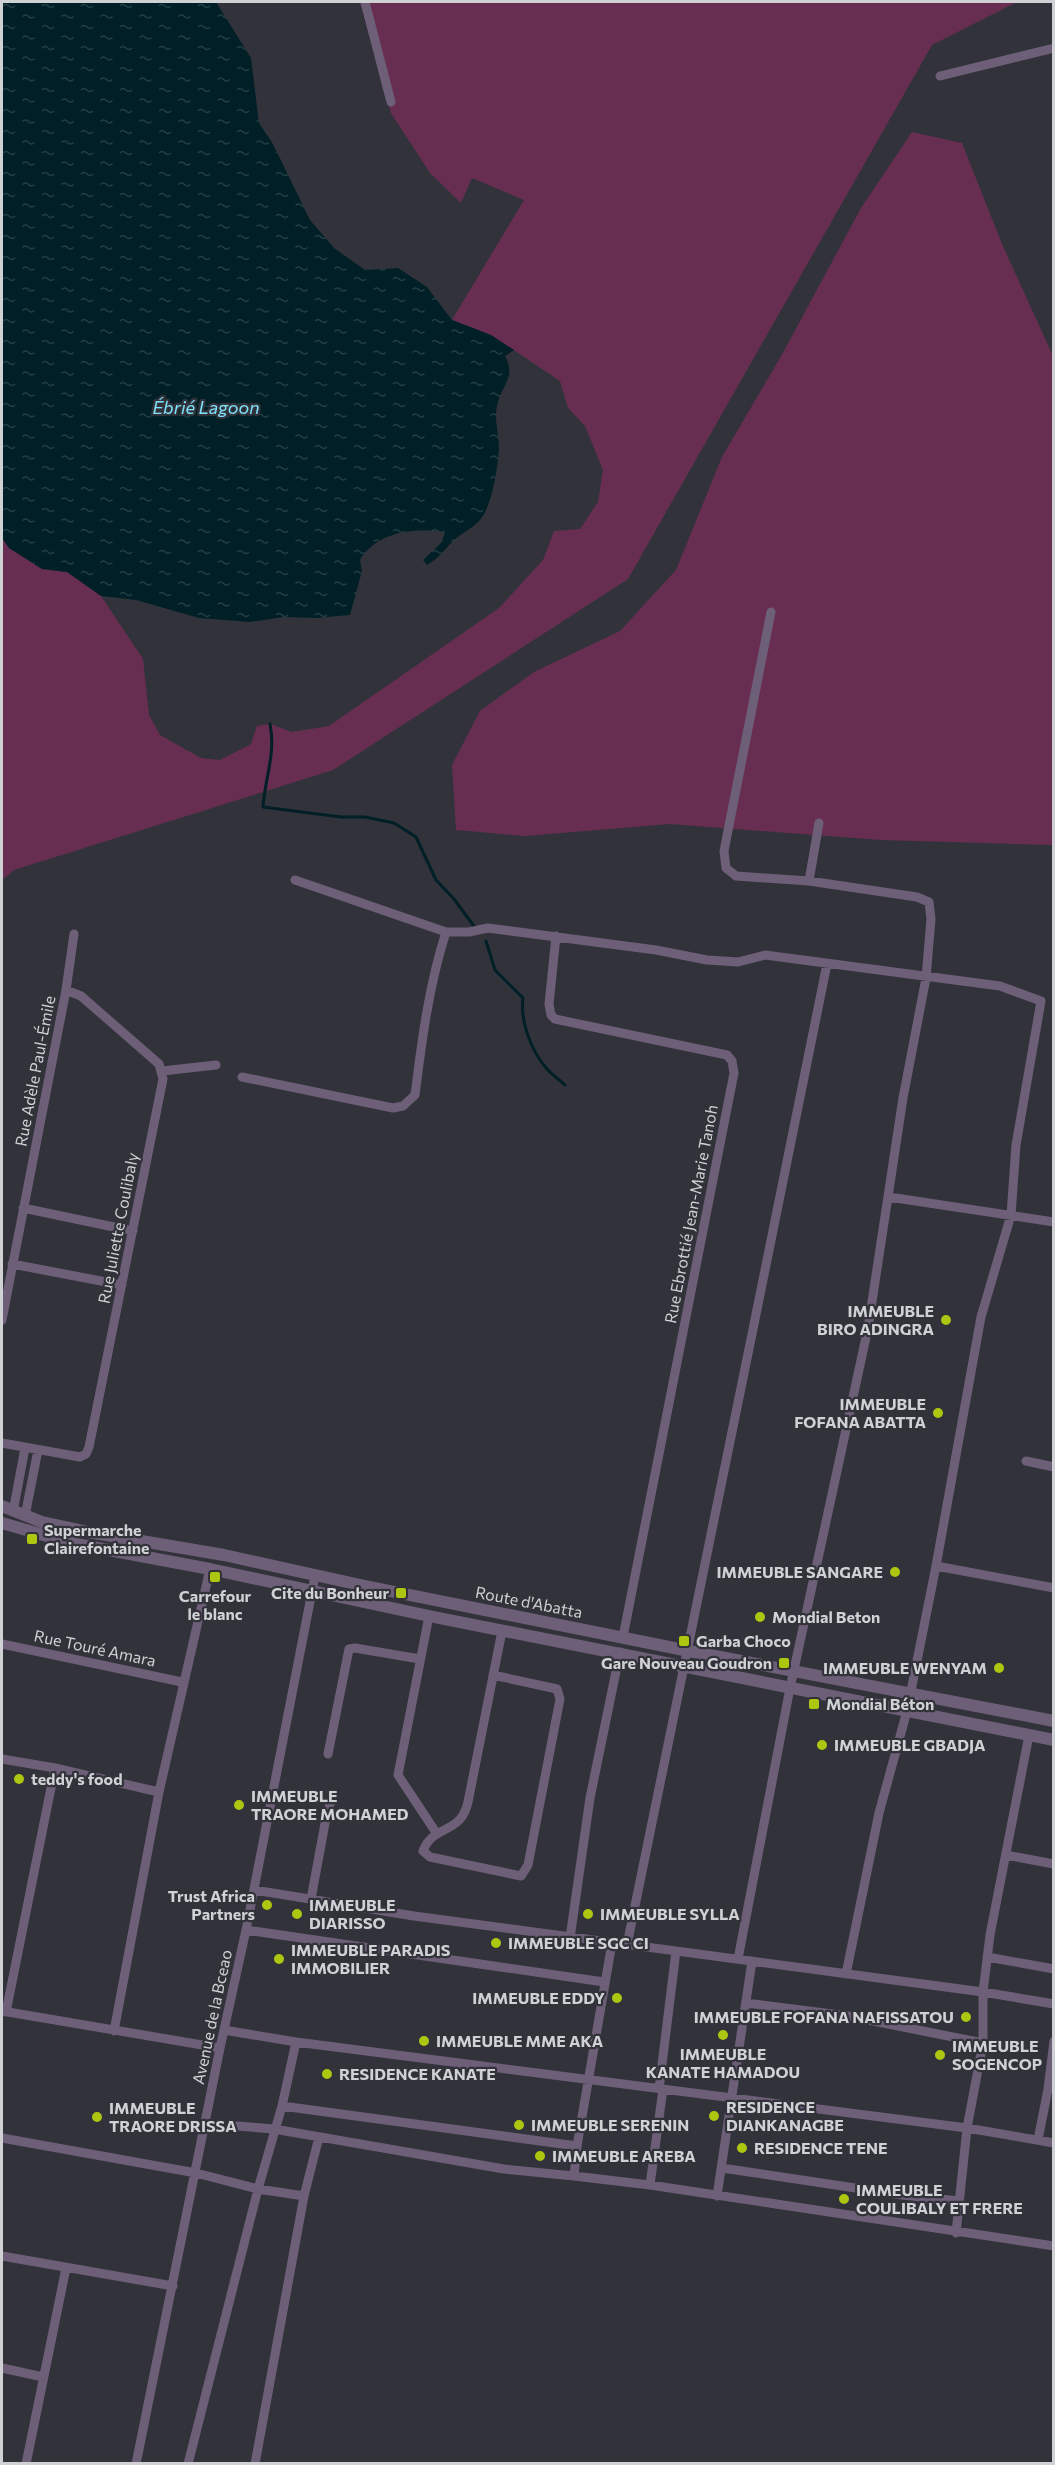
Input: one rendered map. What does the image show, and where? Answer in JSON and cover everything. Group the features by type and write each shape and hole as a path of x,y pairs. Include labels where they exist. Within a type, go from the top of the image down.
{"street":[{"path":"365,2 391,102"},
{"path":"940,76 1053,48"},
{"path":"738,1959 790,1688 868,1328 903,1098 926,978 931,919 929,902 917,897 809,882 736,876 726,868 724,851 771,612"},
{"path":"809,882 819,823"},
{"path":"295,880 446,932 469,932 488,928 656,950 707,960 738,962 765,955 1000,986 1041,1001 1016,1145 1011,1215 981,1317 907,1711 879,1813 846,1974"},
{"path":"242,1077 393,1108 411,1101 415,1095 424,1023 435,968 446,932"},
{"name":"Rue Adèle Paul-Émile","path":"2,1320 66,990 74,934"},
{"name":"Rue Ebrottié Jean-Marie Tanoh","path":"556,936 549,1004 551,1015 555,1019 727,1054 732,1061 734,1073 623,1637"},
{"path":"627,1945 686,1667 826,964"},
{"path":"66,990 81,996 159,1064 162,1071 216,1065"},
{"name":"Rue Juliette Coulibaly","path":"25,1448 80,1457 86,1454 133,1231 163,1079 162,1071"},
{"path":"889,1197 1053,1222"},
{"path":"23,1208 133,1231"},
{"path":"12,1264 122,1284"},
{"path":"2,1443 25,1448 19,1514"},
{"path":"19,1514 38,1450"},
{"path":"1026,1461 1053,1467"},
{"name":"Route d'Abatta","path":"2,1506 19,1514 88,1532 224,1555 315,1576 689,1652 1053,1721"},
{"name":"Route d'Abatta","path":"2,1523 71,1543 312,1589 502,1631 1053,1740"},
{"path":"936,1566 1053,1588"},
{"path":"114,2031 159,1792 182,1682 210,1569"},
{"name":"Avenue de la Bceao","path":"136,2463 246,1930 315,1576"},
{"path":"429,1616 398,1775 437,1833"},
{"path":"493,1675 557,1689 560,1692 528,1865 525,1873 520,1876 426,1856 423,1849 437,1833 458,1823 467,1810 493,1675 502,1631"},
{"name":"Rue Touré Amara","path":"2,1644 182,1682"},
{"path":"328,1754 349,1649 355,1648 420,1659"},
{"path":"570,1938 590,1798 620,1653"},
{"path":"956,2233 967,2128 983,2043 983,1992 987,1957 1029,1735"},
{"path":"2,1760 55,1768 159,1792"},
{"path":"55,1768 4,2011 220,2048"},
{"path":"311,1899 322,1836 332,1797"},
{"path":"1006,1855 1053,1864"},
{"path":"254,1890 414,1916 983,1992 1053,2004"},
{"path":"246,1930 604,1982"},
{"path":"574,2176 577,2146 612,1943"},
{"path":"650,2185 676,1951"},
{"path":"987,1957 1053,1968"},
{"path":"717,2196 752,1961"},
{"path":"746,2003 848,2016 983,2043"},
{"path":"224,2030 296,2042 967,2128 1053,2143"},
{"path":"1038,2140 1048,2089 1053,2041"},
{"path":"188,2463 258,2189 282,2106 296,2042"},
{"path":"282,2106 577,2146"},
{"path":"237,2126 274,2129 504,2169 650,2185 1053,2246"},
{"path":"255,2463 304,2196 319,2137"},
{"path":"2,2138 196,2173 258,2189 304,2196"},
{"path":"722,2168 902,2195 959,2201"},
{"path":"2,2256 173,2286"},
{"path":"26,2463 66,2268"},
{"path":"2,2368 44,2377"}],"shaded area":[{"path":"360,2 1017,2 932,45 628,579 333,770 14,870 2,880 2,538 9,548 42,569 67,572 101,596 143,659 149,715 160,735 201,758 220,760 251,744 257,726 270,724 292,732 329,726 499,608 543,560 554,531 580,529 598,502 603,470 585,426 568,408 560,381 491,335 452,320 524,200 472,178 461,203 430,173 391,113"},
{"path":"912,132 962,143 1002,244 1053,356 1053,845 881,840 670,824 525,836 456,830 452,765 480,711 534,672 620,631 676,570 722,457 784,351 861,208"}],"water":[{"name":"Ébrié Lagoon","path":"2,2 216,2 251,58 259,123 273,144 310,220 334,248 365,270 398,268 427,287 452,320 491,335 514,350 505,356 509,376 497,406 498,456 494,487 484,515 434,560 427,565 423,560 442,542 445,532 409,531 387,537 368,550 360,560 362,571 350,615 316,618 284,617 250,622 199,618 136,600 101,596 67,572 42,569 9,548 2,538"}],"waterway":[{"path":"270,724 272,745 263,807 341,817 365,817 394,823 416,837 436,880 454,899 476,929"},
{"path":"486,941 495,970 523,998 525,1026 536,1054 549,1071 565,1085"}],"place":[{"name":"IMMEUBLE BIRO ADINGRA","path":"946,1320"},
{"name":"IMMEUBLE FOFANA ABATTA","path":"938,1413"},
{"name":"Supermarche Clairefontaine","path":"32,1539"},
{"name":"IMMEUBLE SANGARE","path":"895,1572"},
{"name":"Carrefour le blanc","path":"215,1577"},
{"name":"Cite du Bonheur","path":"401,1593"},
{"name":"Mondial Beton","path":"760,1617"},
{"name":"Garba Choco","path":"684,1641"},
{"name":"Gare Nouveau Goudron","path":"784,1663"},
{"name":"IMMEUBLE WENYAM","path":"999,1668"},
{"name":"Mondial Béton","path":"814,1704"},
{"name":"IMMEUBLE GBADJA","path":"822,1745"},
{"name":"teddy's food","path":"19,1779"},
{"name":"IMMEUBLE TRAORE MOHAMED","path":"239,1805"},
{"name":"Trust Africa Partners","path":"267,1905"},
{"name":"IMMEUBLE DIARISSO","path":"297,1914"},
{"name":"IMMEUBLE SYLLA","path":"588,1914"},
{"name":"IMMEUBLE SGC CI","path":"496,1943"},
{"name":"IMMEUBLE PARADIS IMMOBILIER","path":"279,1959"},
{"name":"IMMEUBLE EDDY","path":"617,1998"},
{"name":"IMMEUBLE FOFANA NAFISSATOU","path":"966,2017"},
{"name":"IMMEUBLE KANATE HAMADOU","path":"723,2035"},
{"name":"IMMEUBLE MME AKA","path":"424,2041"},
{"name":"IMMEUBLE SOGENCOP","path":"940,2055"},
{"name":"RESIDENCE KANATE","path":"327,2074"},
{"name":"RESIDENCE DIANKANAGBE","path":"714,2116"},
{"name":"IMMEUBLE TRAORE DRISSA","path":"97,2117"},
{"name":"IMMEUBLE SERENIN","path":"519,2125"},
{"name":"RESIDENCE TENE","path":"742,2148"},
{"name":"IMMEUBLE AREBA","path":"540,2156"},
{"name":"IMMEUBLE COULIBALY ET FRERE","path":"844,2199"}]}
